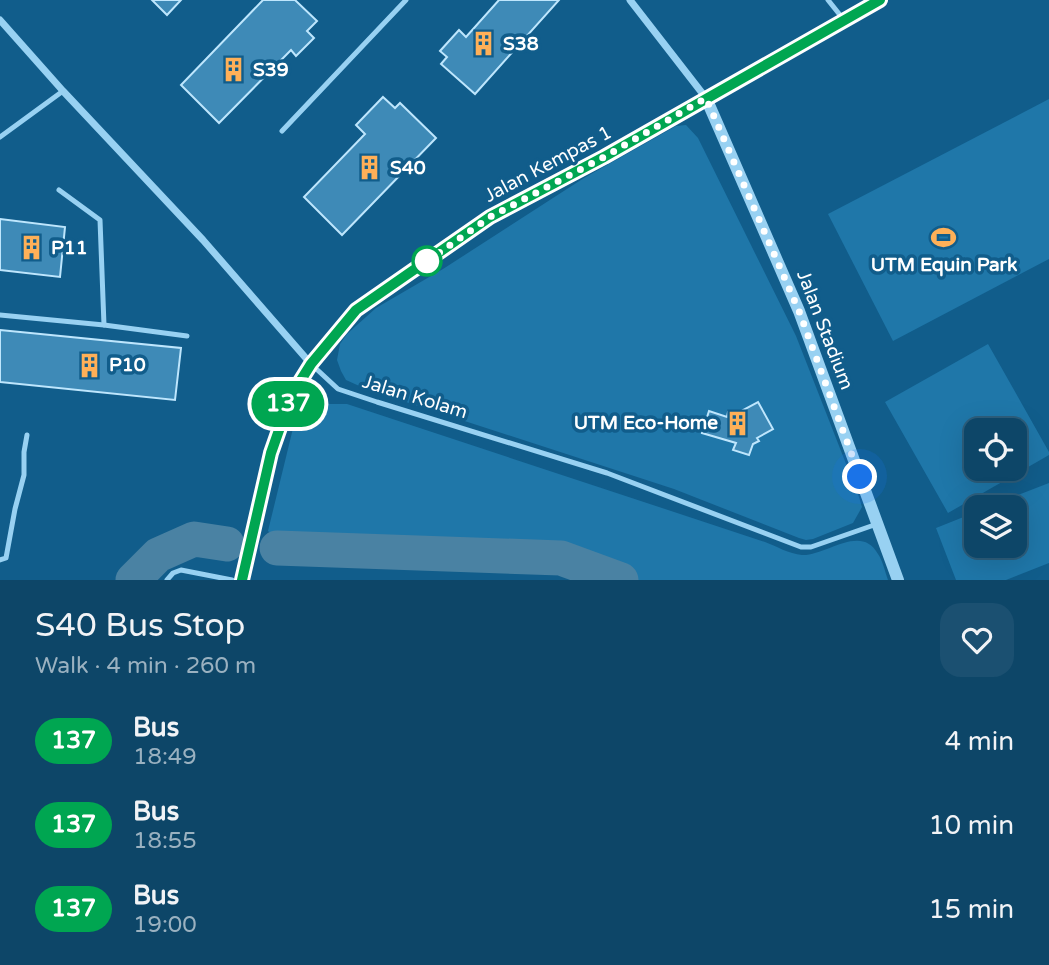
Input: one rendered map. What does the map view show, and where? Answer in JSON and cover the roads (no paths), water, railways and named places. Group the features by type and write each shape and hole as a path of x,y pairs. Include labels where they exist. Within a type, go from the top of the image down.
{"street":[{"path":"630,0 706,98"},
{"name":"Jalan Kempas 1","path":"242,580 271,453 291,396 311,364 356,310 490,217 604,157 880,0"},
{"name":"Jalan Kolam","path":"0,20 203,240 311,364"},
{"name":"Jalan Stadium","path":"706,98 799,311 898,580"}],"lane":[{"path":"282,131 406,0"},
{"path":"828,0 844,20"},
{"path":"1,136 63,91"},
{"path":"59,190 100,220 104,325"},
{"path":"0,315 187,336"},
{"name":"Jalan Kolam","path":"311,364 338,389 607,473 801,547 811,547 877,524"},
{"path":"0,560 6,558 24,475 27,435"},
{"path":"167,580 173,573 181,570 208,578 232,580"}],"waterway":[{"path":"133,580 158,555 194,539 227,544"},
{"path":"277,548 561,558 621,580"}],"place":[{"name":"S38","path":"483,44"},
{"name":"S39","path":"233,70"},
{"name":"S40","path":"370,168"},
{"name":"UTM Equin Park","path":"944,237"},
{"name":"P11","path":"31,248"},
{"name":"P10","path":"89,365"},
{"name":"UTM Eco-Home","path":"738,423"}]}
